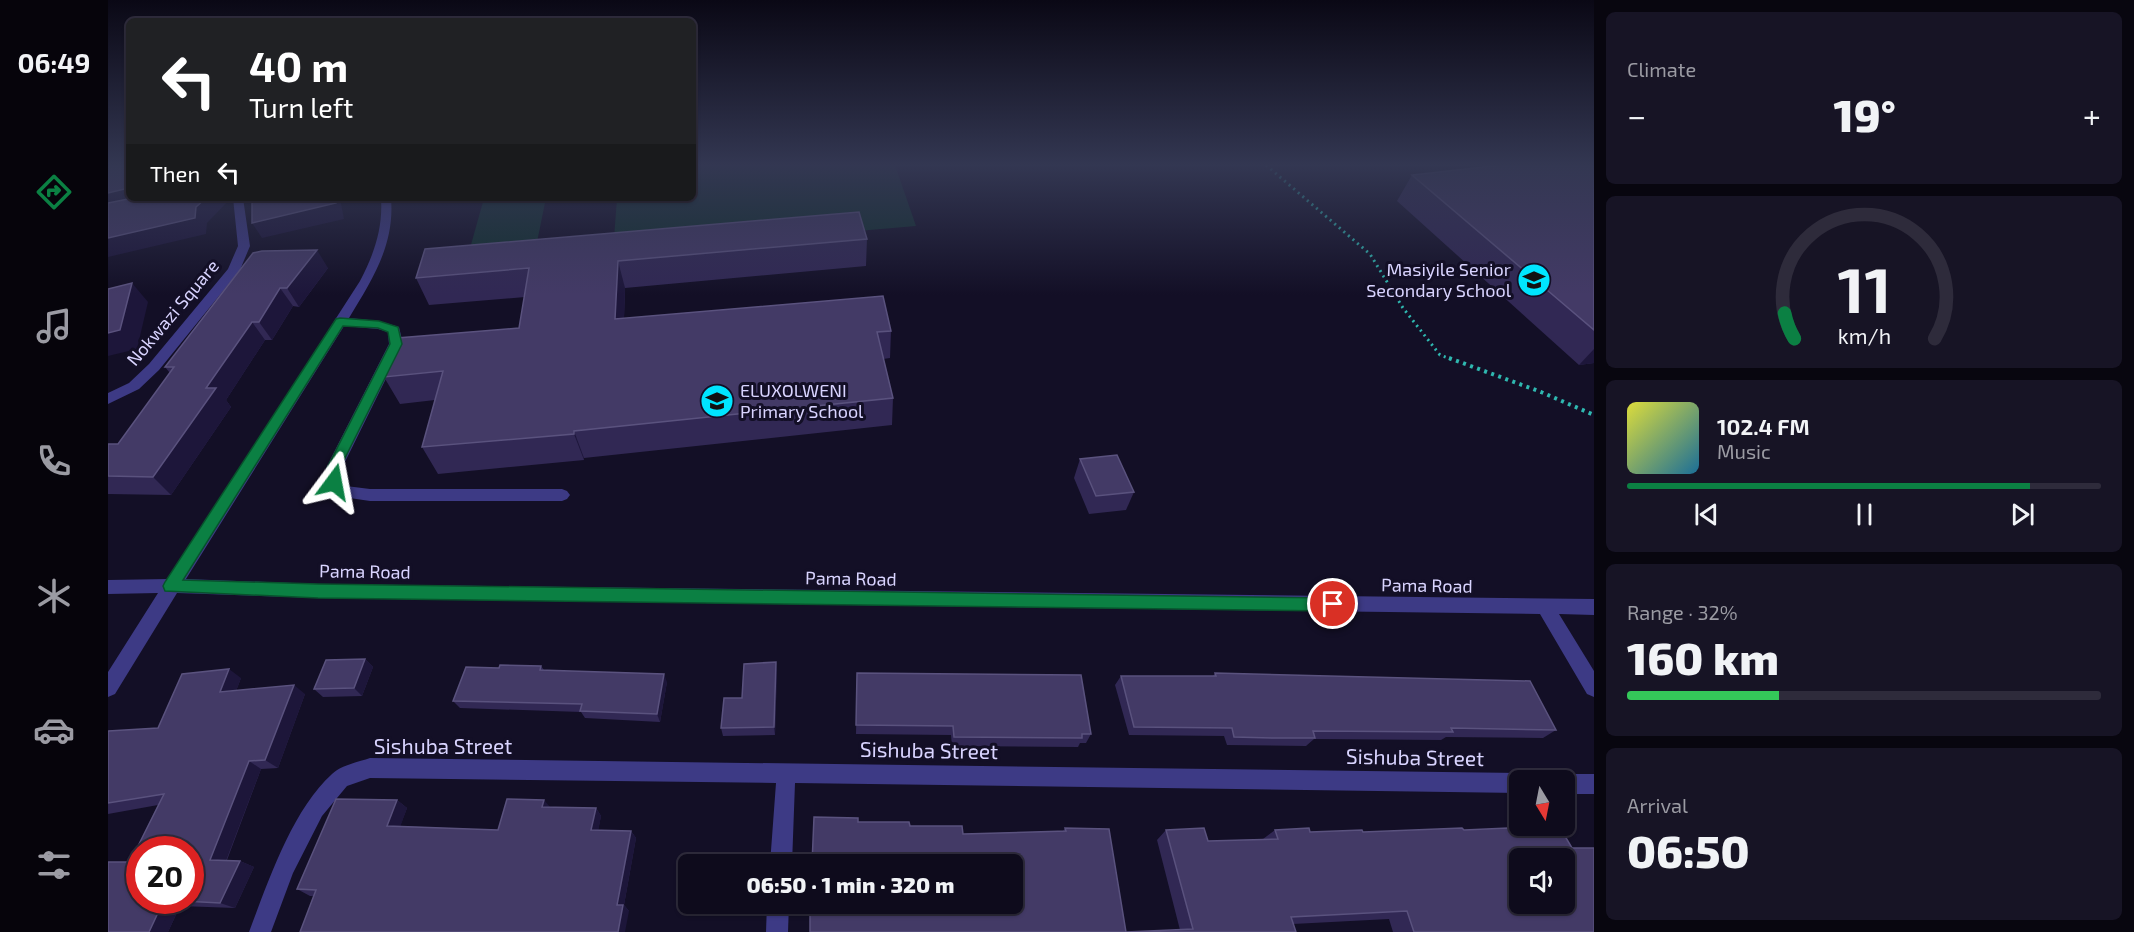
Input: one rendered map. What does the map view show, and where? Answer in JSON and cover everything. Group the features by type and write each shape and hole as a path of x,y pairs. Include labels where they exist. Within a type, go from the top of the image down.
{"street":[{"name":"Nokwazi Square","path":"108,399 134,386 154,367 234,270 244,246 239,208"},
{"path":"108,687 366,281 380,250 388,218 387,208"},
{"path":"340,322 379,324 394,330 396,344 334,468 334,482 341,492 370,495 562,495"},
{"name":"Pama Road","path":"108,587 171,586 318,591 1594,607"},
{"path":"1545,607 1594,688"},
{"name":"Sishuba Street","path":"260,932 284,868 315,809 340,779 370,768 1509,783"},
{"path":"782,854 786,774"},
{"path":"1575,784 1594,784"},
{"path":"777,932 778,914"}],"path":[{"path":"1317,208 1370,254 1403,308 1440,355 1540,392 1594,415"}],"green space":[{"path":"481,208 544,208 536,247 469,252"},
{"path":"616,208 910,208 916,226 613,252"}],"building":[{"path":"108,208 196,208 195,218 108,238"},
{"path":"252,208 313,208 252,223"},
{"path":"1451,208 1594,208 1594,330"},
{"path":"859,212 867,239 618,261 615,319 883,296 891,331 877,332 893,398 574,431 574,434 422,447 443,371 384,377 397,338 519,328 529,268 416,278 425,249"},
{"path":"317,250 287,288 280,288 259,322 252,322 206,388 216,388 153,477 108,476 108,444 118,444 174,367 165,367 253,253"},
{"path":"132,283 120,330 108,333 108,289"},
{"path":"1117,455 1134,492 1096,496 1080,459"},
{"path":"365,659 354,688 314,689 326,660"},
{"path":"776,662 774,727 721,728 724,698 742,698 744,664"},
{"path":"500,665 541,666 540,670 664,674 657,714 580,711 582,704 453,701 466,667 499,668"},
{"path":"229,669 220,692 294,685 265,760 249,761 210,860 240,861 220,903 204,902 204,836 143,836 164,794 108,803 108,731 158,728 182,674"},
{"path":"857,673 1081,675 1091,734 1082,734 1082,738 954,737 953,726 856,725"},
{"path":"1215,673 1530,681 1556,730 1451,728 1453,732 1313,731 1315,738 1274,738 1234,737 1232,728 1134,727 1121,676 1216,676"},
{"path":"336,799 397,800 387,826 498,830 507,799 544,800 542,807 596,808 591,830 631,831 617,905 623,905 618,932 300,932 316,890 297,889"},
{"path":"814,817 858,818 858,822 909,822 910,826 962,826 963,834 1066,831 1065,828 1109,829 1126,932 810,932 810,914 1023,914 1023,854 812,854"},
{"path":"1204,828 1208,841 1278,839 1275,830 1309,828 1310,832 1362,830 1363,832 1508,828 1509,836 1565,836 1572,848 1509,848 1509,914 1575,914 1575,848 1594,848 1594,932 1414,932 1407,911 1291,917 1296,932 1126,932 1193,929 1166,830"},
{"path":"108,862 126,862 126,914 157,914 149,932 108,932"}],"place":[{"name":"Masiyile Senior Secondary School","path":"1534,280"},
{"name":"ELUXOLWENI Primary School","path":"717,401"}],"route":[{"path":"334,482 334,468 396,344 394,330 379,324 340,322 171,586 318,591 1333,604"}]}
